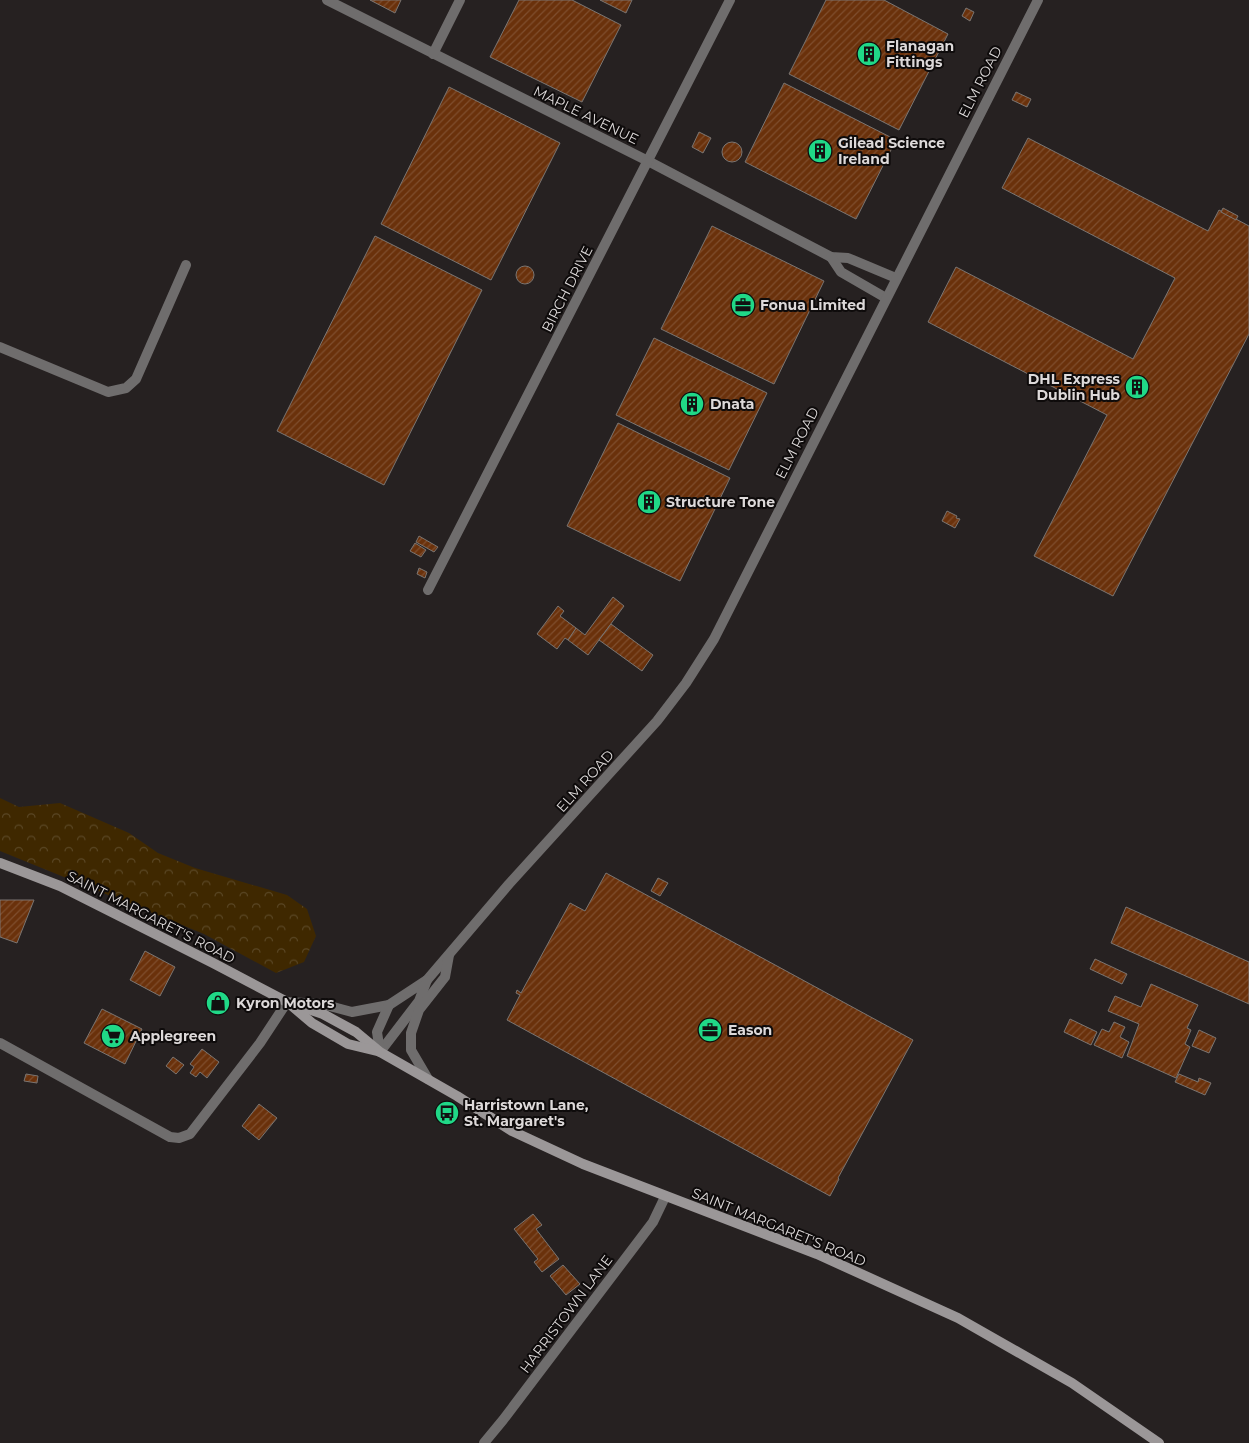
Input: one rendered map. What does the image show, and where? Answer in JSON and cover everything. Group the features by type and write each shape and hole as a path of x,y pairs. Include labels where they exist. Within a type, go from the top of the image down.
{"main road":[{"name":"SAINT MARGARET'S ROAD","path":"0,863 60,886 288,1002 322,1014 356,1032 380,1052 512,1131 583,1164 817,1254 958,1318 1072,1383 1159,1443"},
{"name":"SAINT MARGARET'S ROAD","path":"288,1002 312,1023 348,1044 380,1052"}],"street":[{"name":"MAPLE AVENUE","path":"327,0 648,161 831,257 848,258 896,278"},
{"path":"433,54 460,0"},
{"name":"BIRCH DRIVE","path":"428,590 730,0"},
{"name":"ELM ROAD","path":"288,1002 322,1004 352,1012 389,1005 427,980 509,884 657,721 700,663 714,640 1038,0"},
{"name":"MAPLE AVENUE","path":"831,257 841,272 886,298"},
{"path":"0,347 108,392 126,388 136,379 186,265"},
{"path":"428,1079 411,1050 411,1033 418,1010 445,978 449,954"},
{"name":"ELM ROAD","path":"380,1052 419,1001 427,980"},
{"path":"0,1043 170,1137 179,1138 190,1134 260,1043 288,1002"},
{"path":"380,1052 377,1032 389,1005"},
{"name":"HARRISTOWN LANE","path":"484,1443 653,1222 665,1197"}],"green space":[{"path":"0,798 19,807 60,803 129,833 158,853 195,868 287,895 307,909 316,936 304,962 276,973 204,934 0,851"}],"building":[{"path":"370,0 401,0 395,13"},
{"path":"519,0 572,0 621,25 582,102 490,57"},
{"path":"600,0 632,0 626,13"},
{"name":"Flanagan Fittings","path":"826,0 884,0 948,34 899,130 789,74"},
{"path":"966,8 974,12 970,21 962,16"},
{"name":"Gilead Science Ireland","path":"784,83 896,140 856,219 745,162"},
{"path":"449,87 560,143 491,280 381,224"},
{"path":"1016,92 1031,99 1027,107 1012,100"},
{"path":"699,132 711,138 703,153 692,147"},
{"name":"DHL Express Dublin Hub","path":"1028,138 1208,231 1219,210 1249,226 1249,334 1113,596 1034,556 1107,415 928,322 956,267 1133,359 1175,278 1002,188"},
{"path":"728,142 736,142 742,148 742,156 736,162 728,162 722,156 722,148"},
{"path":"1223,208 1238,216 1236,220 1221,212"},
{"name":"Fonua Limited","path":"712,226 824,281 774,384 661,329"},
{"path":"375,236 482,290 384,485 277,431"},
{"path":"521,266 529,266 534,271 532,282 521,284 516,279 516,271"},
{"name":"Dnata","path":"654,338 767,393 729,470 616,415"},
{"name":"Structure Tone","path":"618,423 730,478 680,581 567,526"},
{"path":"947,511 960,519 955,528 942,521"},
{"path":"419,536 438,547 434,552 416,542"},
{"path":"415,543 426,550 421,557 410,551"},
{"path":"419,568 427,572 425,578 417,574"},
{"path":"613,597 624,606 588,655 568,640 576,628 585,635"},
{"path":"558,606 564,611 560,616 576,628 568,640 565,638 557,649 537,634"},
{"path":"611,624 653,655 642,671 599,640"},
{"name":"Eason","path":"606,873 913,1040 830,1196 507,1020 520,995 516,993 517,990 521,993 570,903 585,911"},
{"path":"658,878 668,883 660,896 651,891"},
{"path":"0,900 34,900 17,943 0,937"},
{"path":"1126,907 1249,962 1249,1004 1111,943"},
{"path":"145,951 175,967 160,996 130,980"},
{"path":"1095,959 1127,974 1122,984 1090,969"},
{"path":"1151,984 1198,1005 1187,1028 1191,1030 1185,1044 1190,1047 1176,1078 1127,1056 1139,1024 1108,1011 1115,996 1141,1007"},
{"name":"Applegreen","path":"102,1009 142,1029 125,1064 84,1043"},
{"path":"1070,1019 1097,1032 1091,1045 1064,1032"},
{"path":"1114,1022 1125,1027 1120,1037 1129,1042 1122,1058 1094,1045 1102,1029 1109,1032"},
{"path":"1199,1030 1216,1038 1209,1053 1192,1046"},
{"path":"202,1049 219,1062 207,1078 200,1072 196,1077 190,1073 194,1067 190,1064"},
{"path":"173,1057 184,1065 176,1074 166,1066"},
{"path":"26,1074 38,1076 37,1083 24,1081"},
{"path":"1179,1074 1198,1082 1199,1078 1211,1083 1205,1095 1175,1082"},
{"path":"259,1104 277,1118 259,1140 242,1126"},
{"path":"533,1214 542,1225 536,1229 559,1259 542,1272 534,1262 538,1259 514,1229"},
{"path":"563,1265 580,1284 566,1295 550,1276"}],"place":[{"name":"Flanagan Fittings","path":"869,54"},
{"name":"Gilead Science Ireland","path":"820,151"},
{"name":"Fonua Limited","path":"743,305"},
{"name":"DHL Express Dublin Hub","path":"1137,387"},
{"name":"Dnata","path":"692,404"},
{"name":"Structure Tone","path":"649,502"},
{"name":"Kyron Motors","path":"218,1003"},
{"name":"Eason","path":"710,1030"},
{"name":"Applegreen","path":"113,1036"},
{"name":"Harristown Lane, St. Margaret's","path":"447,1113"}]}
